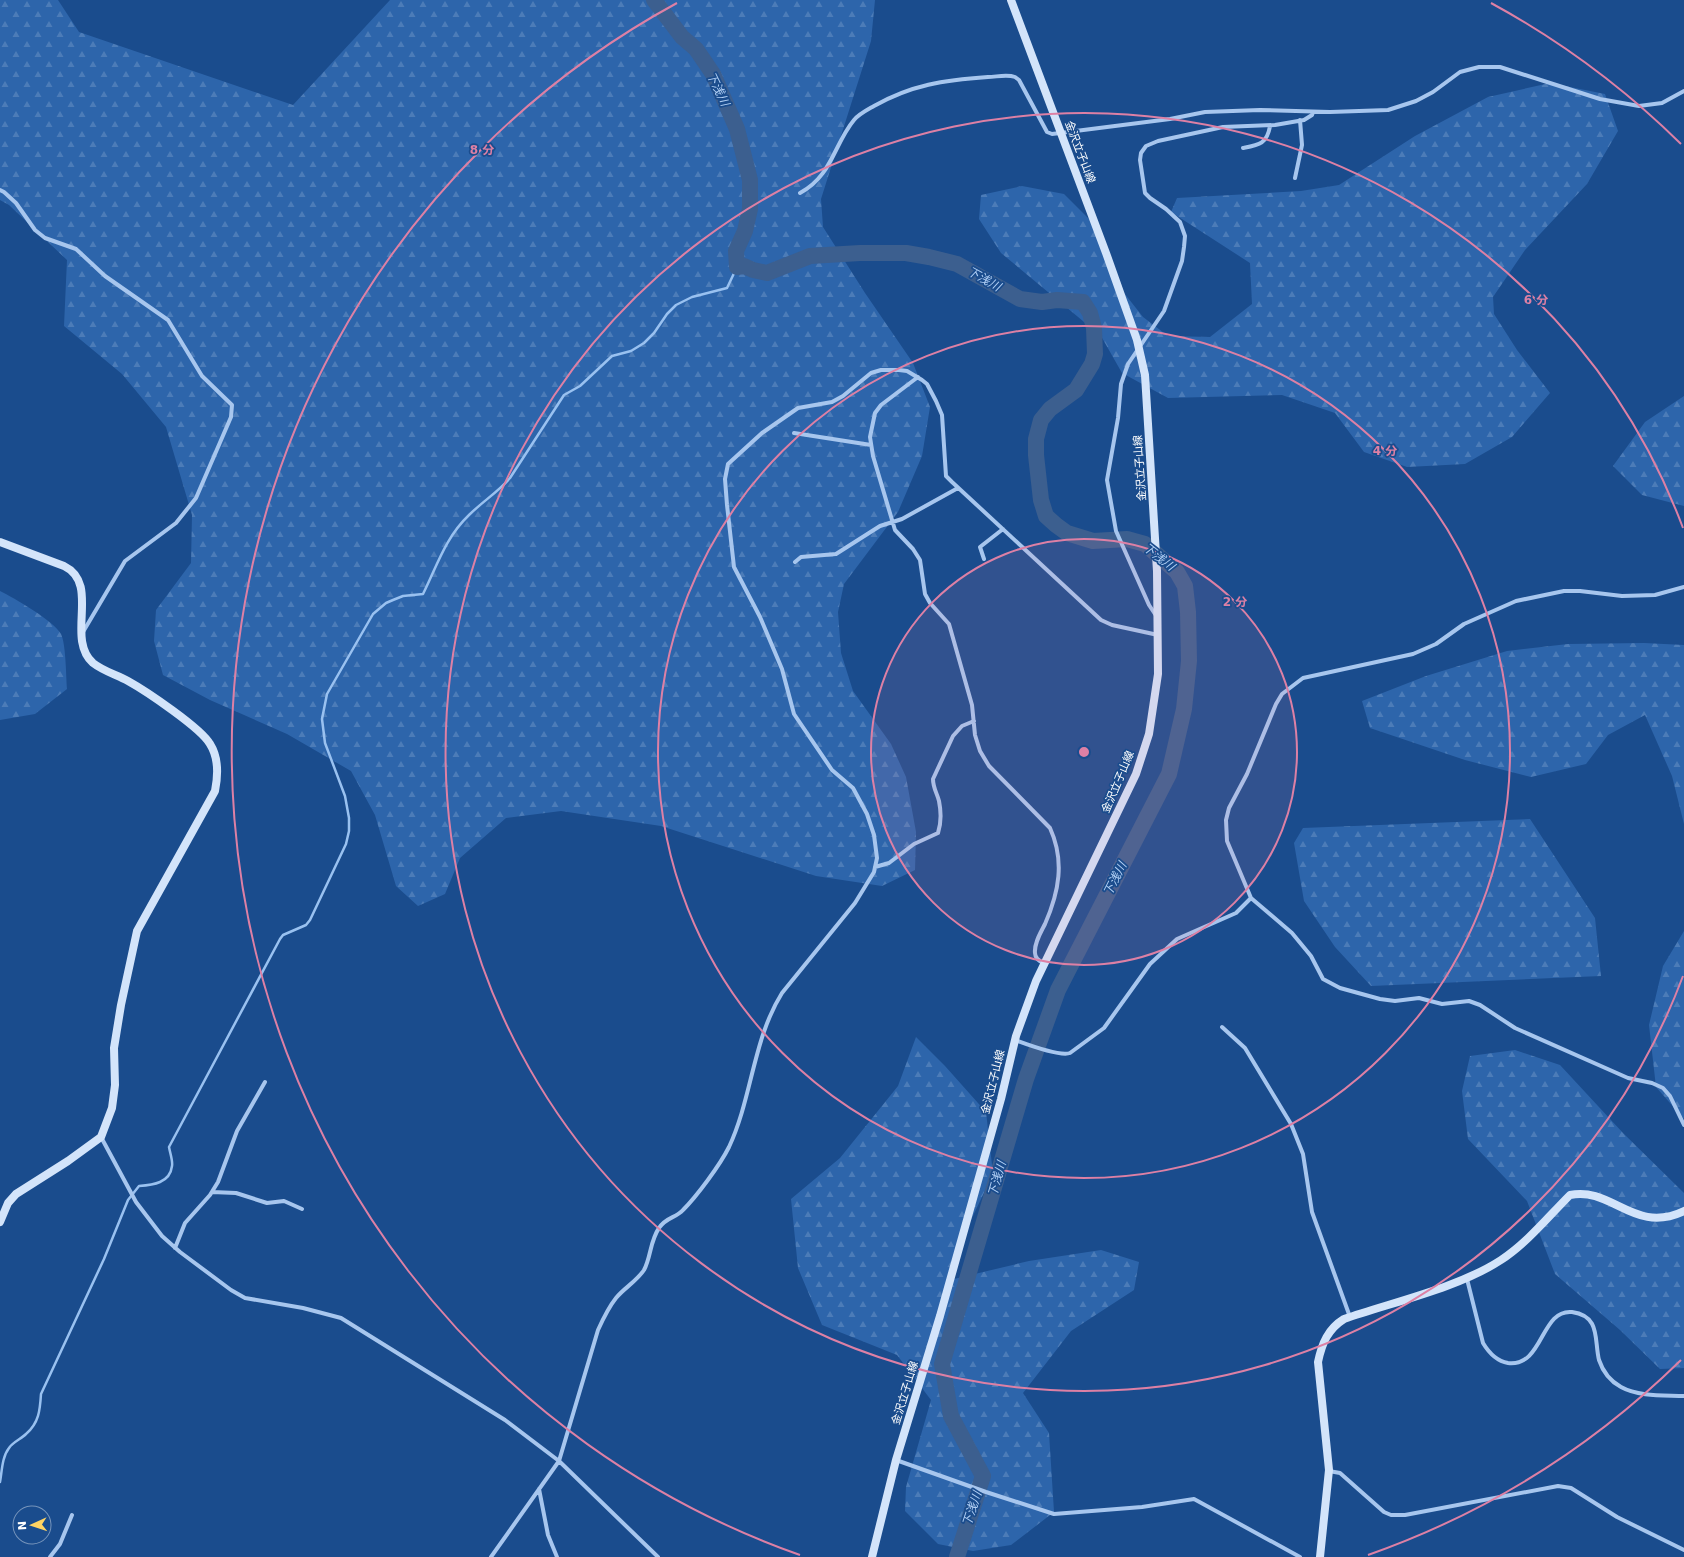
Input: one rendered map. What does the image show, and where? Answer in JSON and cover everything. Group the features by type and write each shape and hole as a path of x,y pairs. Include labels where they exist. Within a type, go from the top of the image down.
{"street":[{"name":"金沢立子山線","path":"872,1557 896,1460 940,1316 1001,1099 1015,1040 1045,964 1136,774 1149,734 1158,674 1159,635 1157,571 1145,375 1139,348 1106,253 1011,0"},
{"path":"800,193 829,166 854,119 882,101 910,88 959,79 1012,76 1019,80 1047,132 1052,134 1170,120 1205,112 1260,110 1313,112 1388,110 1416,101 1433,92 1460,72 1490,66 1511,69 1600,98 1639,106 1662,103 1684,91"},
{"path":"1158,618 1149,605 1118,535 1114,524 1107,480 1118,418 1121,384 1128,364 1164,311 1182,261 1184,247 1185,236 1180,222 1166,208 1150,198 1146,193 1140,160 1144,148 1158,141 1223,127 1270,126 1308,118 1313,112"},
{"path":"1295,178 1302,145 1300,120"},
{"path":"1243,148 1258,146 1264,142 1270,126"},
{"path":"0,190 16,203 35,230 45,238 76,249 105,276 168,320 202,376 232,405 231,417 196,498 176,523 125,561 82,634"},
{"path":"490,1557 559,1461 598,1330 606,1313 616,1298 643,1271 651,1242 659,1228 668,1217 681,1212 715,1168 729,1147 746,1097 772,1008 782,992 855,903 866,887 877,858 874,835 866,814 853,788 832,770 794,714 782,669 760,618 734,567 727,505 726,474 728,464 762,433 798,408 832,402 843,396 871,373 881,370 899,370 918,377 927,384 942,415 946,476 1102,620 1112,625 1159,635"},
{"path":"918,377 881,405 874,413 870,437 894,530 913,549 920,560 925,594 930,603 949,624 972,705 980,751 989,766 1050,828 1056,841 1060,874 1054,899 1037,940 1035,953 1037,959 1045,964"},
{"path":"794,433 872,445"},
{"path":"795,562 802,557 836,554 880,526 893,522 925,507 958,488"},
{"path":"984,559 980,547 1003,529"},
{"path":"0,542 64,566 71,571 80,588 82,634 85,652 94,664 135,686 202,734 210,744 215,754 218,777 215,791 136,931 122,998 114,1048 116,1085 112,1108 101,1138 16,1194 8,1203 0,1222"},
{"path":"1684,587 1655,595 1622,596 1580,591 1564,591 1522,599 1464,624 1436,644 1413,654 1313,675 1297,682 1282,694 1276,704 1247,774 1229,808 1226,820 1228,848 1251,898 1286,926 1305,948 1324,979 1340,988 1380,999 1395,1001 1419,998 1442,1004 1469,1002 1480,1005 1515,1028 1628,1078 1652,1083 1663,1088 1670,1096 1684,1125"},
{"path":"874,868 889,863 914,844 938,834 940,820 939,800 933,786 933,779 953,736 962,726 974,721"},
{"path":"1015,1040 1056,1052 1066,1054 1070,1052 1104,1028 1150,964 1177,939 1236,914 1251,898"},
{"path":"1222,1027 1245,1048 1291,1124 1303,1154 1312,1212 1350,1317"},
{"path":"175,1248 185,1223 212,1192 222,1173 237,1131 265,1082"},
{"path":"101,1138 136,1202 162,1236 175,1248 231,1290 245,1298 303,1308 341,1318 505,1420 559,1461 658,1557"},
{"path":"212,1192 227,1192 267,1203 284,1201 302,1209"},
{"path":"1320,1557 1329,1470 1318,1362 1321,1346 1334,1325 1350,1317 1467,1279 1501,1260 1520,1245 1570,1195 1586,1194 1598,1197 1648,1218 1661,1218 1684,1211"},
{"path":"1467,1279 1483,1343 1488,1351 1502,1362 1515,1363 1523,1361 1532,1353 1551,1321 1562,1313 1572,1312 1584,1317 1595,1327 1599,1361 1605,1373 1613,1382 1630,1391 1684,1396"},
{"path":"896,1460 1054,1514 1142,1507 1194,1499 1300,1557"},
{"path":"1329,1470 1340,1473 1384,1512 1391,1514 1405,1515 1558,1486 1571,1488 1617,1517 1684,1550"},
{"path":"539,1489 548,1535 556,1557"},
{"path":"50,1557 60,1544 72,1515"}],"green space":[{"path":"0,0 58,0 79,32 293,105 390,0 875,0 871,41 821,199 823,227 865,293 913,363 930,407 922,456 898,512 844,584 838,612 841,653 853,691 891,744 906,777 916,832 915,870 882,886 816,876 661,826 561,811 506,818 460,858 445,894 418,906 396,886 375,815 351,771 287,734 210,700 163,675 154,641 156,610 191,563 192,515 166,427 122,374 64,326 67,260 9,205 0,200"},
{"path":"1550,83 1605,94 1618,131 1587,184 1525,250 1493,297 1494,314 1517,350 1550,393 1512,437 1465,464 1407,467 1364,452 1335,413 1282,395 1168,398 1122,373 1101,336 1001,253 979,219 981,195 1022,186 1064,194 1093,223 1117,284 1143,317 1168,336 1210,337 1252,304 1250,263 1171,212 1177,198 1301,191 1339,185 1415,136 1488,97"},
{"path":"1684,396 1684,506 1642,495 1613,466 1645,422"},
{"path":"0,591 24,604 50,623 61,634 65,653 67,689 35,714 0,720"},
{"path":"1644,643 1684,645 1684,824 1672,776 1645,715 1608,735 1586,764 1531,777 1465,760 1370,728 1362,701 1426,676 1507,651 1568,644"},
{"path":"1530,819 1595,918 1601,976 1371,986 1335,947 1304,901 1294,843 1303,828"},
{"path":"1684,931 1684,1119 1656,1087 1649,1025 1663,966"},
{"path":"916,1037 945,1066 986,1112 993,1174 959,1245 954,1279 1029,1261 1101,1250 1139,1262 1134,1290 1071,1331 1023,1393 1049,1433 1054,1512 1011,1545 973,1551 938,1544 905,1511 906,1487 931,1400 897,1355 822,1325 798,1268 791,1199 840,1158 898,1086"},
{"path":"1515,1050 1560,1065 1623,1133 1684,1193 1684,1368 1660,1369 1620,1330 1555,1274 1527,1201 1468,1139 1462,1091 1470,1056"}],"waterway":[{"name":"下浅川","path":"654,0 682,37 696,49 713,74 737,129 750,180 750,209 745,231 736,251 737,267 744,266 753,270 767,273 810,256 860,253 906,253 957,264 1020,299 1042,302 1057,300 1083,302 1090,313 1094,328 1095,354 1092,364 1076,390 1050,409 1041,420 1036,439 1036,455 1041,500 1046,516 1067,533 1093,541 1127,539 1145,544 1177,572 1185,586 1188,612 1189,661 1184,709 1169,774 1058,990 1026,1079 942,1364 951,1416 983,1476 957,1557"},
{"path":"0,1482 5,1456 9,1448 24,1436 36,1421 41,1394 104,1259 128,1200 139,1186 160,1182 164,1180 171,1172 172,1159 169,1147 280,939 283,935 306,925 310,920 346,844 349,831 349,818 345,796 325,743 322,719 327,694 373,614 386,603 393,600 403,596 423,594 442,553 454,533 469,515 510,478 564,395 580,386 612,356 631,351 644,343 654,333 667,314 676,305 692,297 727,288 737,267"}]}
